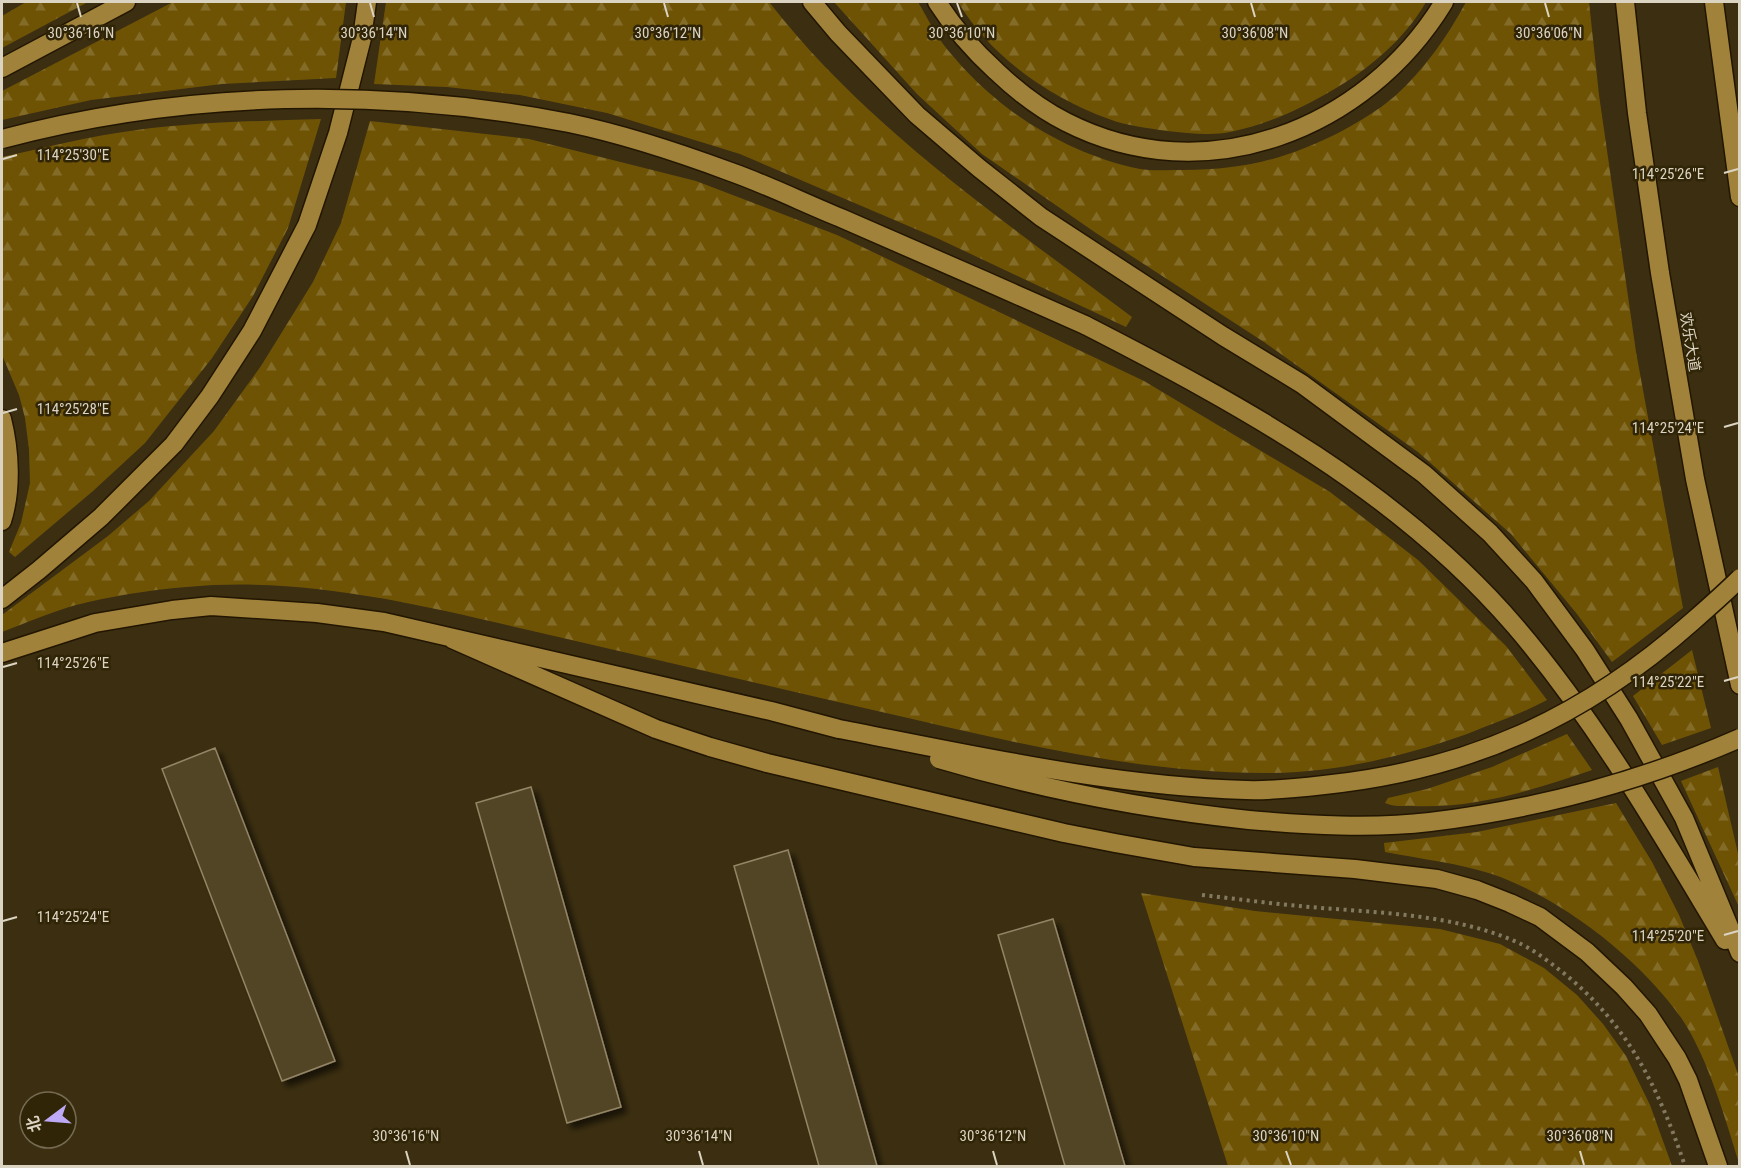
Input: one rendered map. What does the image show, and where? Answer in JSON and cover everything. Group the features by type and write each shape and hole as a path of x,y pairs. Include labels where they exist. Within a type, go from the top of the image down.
{"highway":[{"path":"2,68 126,2"},
{"path":"2,599 100,517 174,444 210,396 252,331 307,225 338,133 362,38 367,2"},
{"path":"812,2 838,33 917,115 1005,189 1041,217 1223,336 1302,384 1424,474 1490,533 1540,590 1585,651 1629,719 1684,818 1740,953"},
{"path":"937,2 976,52 1012,86 1036,104 1066,122 1101,137 1157,150 1188,153 1222,151 1292,132 1351,101 1376,83 1398,62 1430,25 1444,2"},
{"name":"欢乐大道","path":"1625,2 1637,113 1655,239 1691,456 1740,685"},
{"path":"1714,2 1740,197"},
{"path":"2,139 48,126 104,116 241,101 404,101 450,105 571,124 653,146 733,172 1085,325 1191,380 1340,470 1420,531 1476,584 1558,678 1602,741 1740,964"},
{"path":"2,419 7,441 8,475 2,521"},
{"path":"2,653 95,623 172,610 211,606 317,613 384,622 839,729 1007,762 1149,784 1248,791 1289,789 1385,778 1485,750 1525,734 1564,714 1633,670 1678,634 1740,578"},
{"path":"452,639 656,729 710,747 823,776 1064,833 1194,856 1354,869 1437,879 1477,890 1510,903 1540,917 1587,952 1624,987 1648,1014 1677,1058 1688,1080 1718,1167"},
{"path":"839,729 971,768 1102,800 1210,816 1327,825 1428,822 1527,806 1599,789 1644,775 1740,738"}],"path":[{"path":"1202,895 1450,922 1491,932 1521,944 1579,985 1608,1016 1633,1048 1654,1086 1672,1127 1685,1167"}],"green space":[{"path":"26,2 88,2 2,48 2,16"},
{"path":"173,2 346,2 336,78 222,84 91,100 2,120 2,91"},
{"path":"386,2 769,2 849,91 894,132 987,209 1132,317 1126,327 939,239 740,154 607,113 520,95 447,87 374,84"},
{"path":"834,2 918,2 947,49 969,74 1001,103 1032,125 1066,144 1121,165 1140,169 1199,170 1262,162 1321,141 1362,119 1395,96 1416,75 1435,52 1466,2 1589,2 1599,95 1636,352 1683,608 1612,662 1577,614 1511,534 1418,452 1264,342 1096,233 982,154 917,94"},
{"path":"958,2 1426,2 1408,29 1396,41 1372,63 1331,91 1270,121 1230,132 1207,134 1167,131 1123,123 1065,99 1023,73 1004,57 971,22"},
{"path":"321,119 288,228 253,296 212,358 145,443 93,491 15,557 9,552 21,523 30,483 29,449 19,395 2,355 2,157 86,139 160,127"},
{"path":"370,121 529,139 696,181 837,235 1144,381 1330,492 1418,560 1506,646 1547,700 1467,734 1396,756 1322,770 1272,773 1221,772 1121,761 1021,743 441,610 399,601 314,589 271,585 229,585 144,592 76,605 2,632 2,615 108,536 149,501 214,431 261,366 313,282 341,223"},
{"path":"1692,650 1711,728 1662,745 1633,696"},
{"path":"1567,734 1592,770 1526,791 1481,801 1435,806 1398,806 1385,803 1388,798 1427,789 1492,767"},
{"path":"1718,767 1739,858 1739,907 1681,781"},
{"path":"1616,803 1652,862 1679,915 1698,961 1739,1077 1739,1163 1715,1089 1691,1035 1665,997 1622,953 1572,915 1519,885 1466,867 1385,852 1384,843 1477,832"},
{"path":"1141,893 1255,911 1440,929 1500,944 1544,968 1577,995 1603,1024 1626,1056 1650,1105 1672,1166 1228,1166"}],"building":[{"path":"215,748 335,1061 282,1081 162,769"},
{"path":"531,787 621,1107 567,1123 476,803"},
{"path":"788,850 877,1166 819,1166 734,866"},
{"path":"1053,919 1125,1166 1065,1166 998,935"}]}
